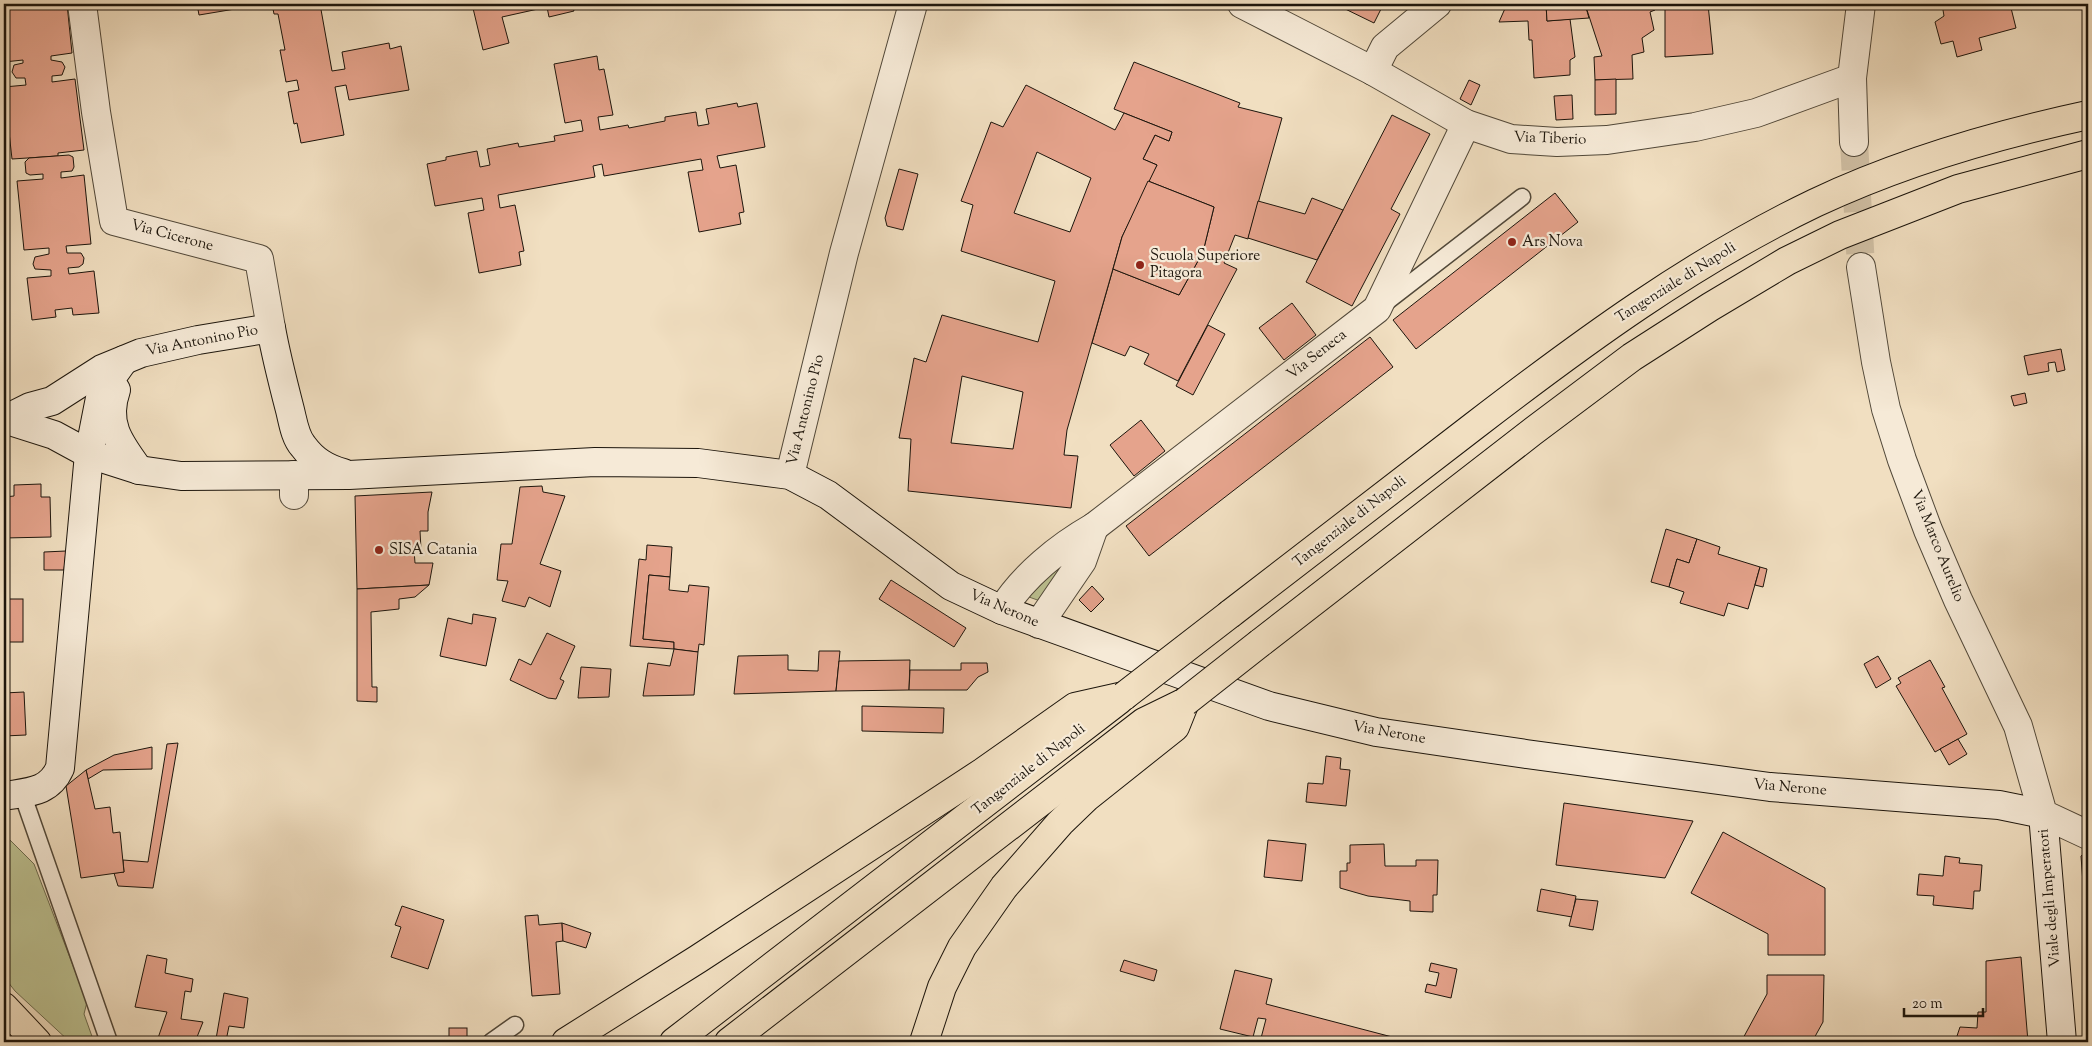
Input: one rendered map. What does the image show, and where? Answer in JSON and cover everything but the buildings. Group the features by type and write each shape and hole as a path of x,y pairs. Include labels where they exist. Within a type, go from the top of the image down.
{"main road":[{"name":"Tangenziale di Napoli","path":"674,1042 1574,350 1662,290 1756,233 1816,202 1888,172 1948,151 2017,131 2088,115"},
{"path":"729,1042 1144,722 1185,702 1524,438 1632,357 1786,261 1858,228 1958,188 2088,154"},
{"path":"566,1042 698,959 983,772 1075,707 1124,696"},
{"path":"924,1042 942,987 962,947 1004,887 1086,797 1175,727 1185,702"},
{"path":"4,1007 37,1042"}],"street":[{"name":"Via Cicerone","path":"82,4 96,112 114,221 259,259 271,328"},
{"name":"Via Antonino Pio","path":"5,419 54,435 89,454 139,470 181,476 256,476 294,485 348,475 604,462 698,463 790,475 844,253 913,4"},
{"name":"Via Tiberio","path":"1242,4 1373,70 1466,124 1511,139 1557,142 1607,140 1695,127 1756,113 1852,78"},
{"path":"1373,70 1385,47 1437,4"},
{"path":"1854,142 1852,78 1861,4"},
{"name":"Via Seneca","path":"1002,610 1013,592 1068,542 1094,528 1377,309 1466,124"},
{"name":"Via Marco Aurelio","path":"1862,268 1876,362 1886,409 1902,460 1932,539 2018,726 2043,814"},
{"name":"Via Antonino Pio","path":"5,419 30,407 52,401 102,369 141,352 271,328 277,362 294,427 301,445 314,459 326,468 348,475"},
{"path":"13,794 38,789 55,780 60,768 89,454 100,398 124,360"},
{"path":"124,360 113,397 111,414 113,428 118,441 139,470"},
{"name":"Via Antonino Pio","path":"256,476 279,469 290,459 294,445 294,427"},
{"name":"Via Nerone","path":"790,475 828,495 951,586 1002,610 1039,624 1269,706 1376,732 1770,787 1999,806 2043,814 2088,835"},
{"path":"1039,624 1082,561 1094,528"},
{"name":"Viale degli Imperatori","path":"2043,814 2062,1042"}],"lane":[{"path":"1377,309 1522,197"},
{"path":"13,794 109,1042"},
{"path":"491,1042 515,1025"}],"green space":[{"path":"1077,546 1043,602 1029,597"},
{"path":"4,834 34,864 87,1002 84,1014 94,1042 70,1042 15,991 4,977"}],"tunnel":[{"path":"1854,142 1861,267"}],"place":[{"name":"Ars Nova","path":"1512,242"},
{"name":"Scuola Superiore Pitagora","path":"1140,265"},
{"name":"SISA Catania","path":"379,550"}]}
